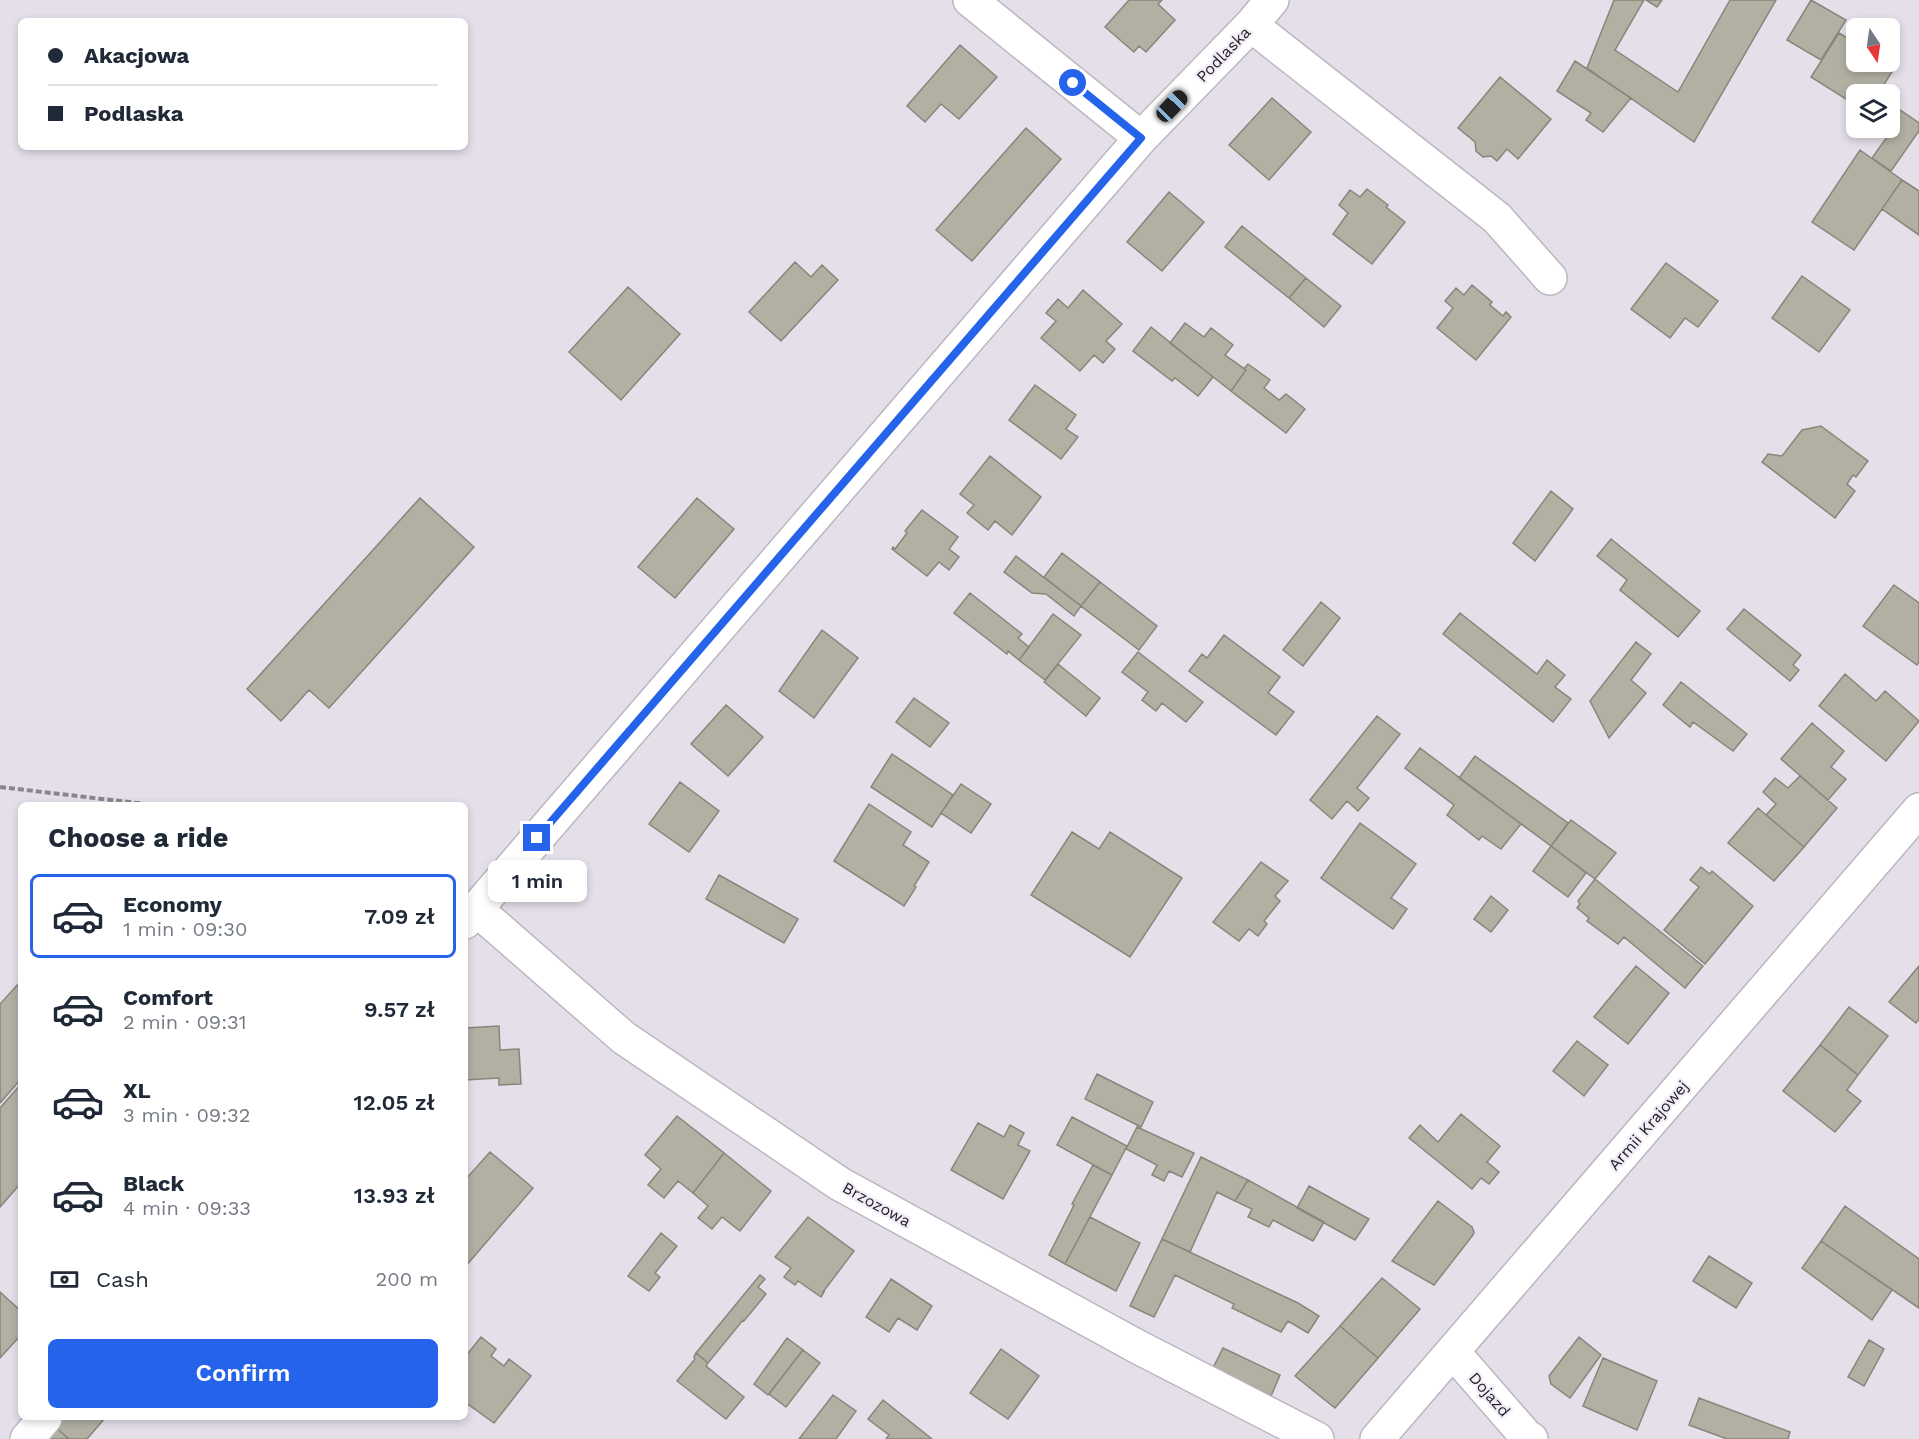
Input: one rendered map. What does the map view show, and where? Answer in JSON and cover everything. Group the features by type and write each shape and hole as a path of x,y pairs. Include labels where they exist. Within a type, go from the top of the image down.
{"street":[{"path":"970,0 1141,138"},
{"name":"Podlaska","path":"471,915 1141,138 1251,25 1272,0"},
{"path":"1251,25 1497,218 1550,278"},
{"name":"Armii Krajowej","path":"1377,1439 1919,810"},
{"name":"Brzozowa","path":"471,915 624,1038 840,1184 1138,1347 1317,1439"},
{"name":"Dojazd","path":"1453,1352 1529,1438"},
{"path":"27,1439 43,1420"}],"path":[{"path":"0,787 129,802"}],"building":[{"path":"1129,0 1162,0 1158,4 1175,20 1146,52 1139,46 1134,52 1105,27"},
{"path":"1614,0 1644,0 1615,50 1678,92 1730,0 1776,0 1694,142 1587,68"},
{"path":"1646,0 1662,0 1657,7"},
{"path":"1811,0 1846,20 1821,60 1787,40"},
{"path":"1839,33 1846,37 1846,72 1892,72 1884,84 1846,84 1846,99 1811,77"},
{"path":"960,45 997,77 959,119 941,104 925,122 907,106"},
{"path":"1575,61 1631,98 1603,132 1586,120 1591,113 1557,91"},
{"path":"1500,77 1551,119 1518,159 1507,149 1497,161 1491,156 1483,157 1476,151 1475,142 1458,128"},
{"path":"1272,98 1311,132 1269,180 1229,145"},
{"path":"1900,110 1919,123 1919,131 1891,171 1872,158 1886,138 1900,138"},
{"path":"1026,128 1061,159 972,261 936,230"},
{"path":"1860,150 1902,180 1854,250 1812,222"},
{"path":"1902,180 1919,191 1919,235 1882,209"},
{"path":"1367,189 1405,222 1372,264 1333,234 1348,213 1339,205 1350,190 1360,197"},
{"path":"1169,192 1204,222 1162,271 1127,242"},
{"path":"1242,226 1306,278 1289,298 1225,247"},
{"path":"795,262 811,277 822,265 838,280 781,341 749,312"},
{"path":"1666,263 1718,301 1698,327 1685,318 1670,338 1631,309"},
{"path":"1802,276 1850,310 1819,352 1772,318"},
{"path":"1306,278 1341,306 1324,327 1289,298"},
{"path":"1472,285 1492,302 1490,305 1503,316 1506,312 1511,317 1476,360 1437,328 1453,308 1445,301 1456,288 1464,295"},
{"path":"628,287 680,334 621,400 569,352"},
{"path":"1083,290 1122,324 1106,341 1115,349 1103,363 1094,355 1080,371 1041,338 1056,321 1046,313 1058,299 1068,308"},
{"path":"1185,323 1204,337 1211,328 1233,345 1225,355 1246,370 1231,391 1170,343"},
{"path":"1151,327 1213,377 1198,396 1175,378 1172,381 1133,351"},
{"path":"1248,364 1270,380 1264,388 1279,400 1286,394 1305,409 1286,433 1231,391"},
{"path":"1035,385 1076,415 1066,429 1078,437 1061,459 1009,420"},
{"path":"1821,426 1868,461 1856,477 1853,475 1847,484 1855,491 1835,518 1762,462 1768,454 1782,456 1802,430"},
{"path":"990,456 1041,497 1012,535 995,521 988,530 967,513 974,505 960,494"},
{"path":"1551,491 1573,509 1535,561 1513,543"},
{"path":"420,498 474,547 329,708 309,690 281,721 247,689"},
{"path":"697,498 734,529 675,598 638,567"},
{"path":"922,510 958,537 949,549 959,557 949,570 939,562 927,576 892,549 893,547 895,549 907,533 905,531"},
{"path":"1611,539 1700,611 1678,637 1620,590 1627,580 1597,556"},
{"path":"1062,553 1100,582 1081,606 1044,577"},
{"path":"1016,556 1081,606 1074,616 1046,594 1032,593 1004,572"},
{"path":"1100,582 1157,626 1139,650 1081,606"},
{"path":"1894,585 1919,603 1919,662 1917,665 1863,626"},
{"path":"970,593 1022,634 1018,638 1029,647 1019,660 1008,651 1007,654 954,613"},
{"path":"1321,602 1340,618 1303,666 1283,650"},
{"path":"1744,609 1801,655 1793,665 1799,670 1790,681 1727,629"},
{"path":"1460,613 1537,674 1547,660 1565,675 1555,687 1571,699 1553,722 1443,634"},
{"path":"1053,614 1081,635 1045,680 1019,660"},
{"path":"822,630 858,658 814,718 779,691"},
{"path":"1224,635 1280,677 1268,693 1294,712 1276,735 1189,671 1202,654 1207,658"},
{"path":"1636,642 1651,654 1631,680 1646,693 1609,738 1590,701"},
{"path":"1138,652 1203,702 1186,722 1162,703 1156,711 1142,700 1148,692 1122,672"},
{"path":"1058,664 1100,698 1086,716 1044,682"},
{"path":"1845,674 1876,701 1885,691 1919,721 1886,761 1819,706"},
{"path":"1681,682 1747,734 1733,751 1693,722 1690,727 1663,705"},
{"path":"914,698 949,723 930,747 896,722"},
{"path":"726,705 763,737 728,776 691,744"},
{"path":"1377,716 1400,734 1357,788 1369,798 1358,811 1347,801 1332,819 1310,800"},
{"path":"1812,723 1844,751 1831,767 1846,779 1828,800 1781,759"},
{"path":"1420,748 1521,824 1501,849 1482,836 1479,840 1447,815 1454,805 1405,768"},
{"path":"892,754 953,795 932,827 871,787"},
{"path":"1475,756 1568,823 1551,846 1459,778"},
{"path":"1800,776 1837,808 1804,847 1766,815 1776,804 1763,792 1775,778 1788,788"},
{"path":"680,782 719,811 689,852 649,824"},
{"path":"961,784 991,804 971,833 941,813"},
{"path":"869,804 911,832 903,845 929,862 904,906 834,861"},
{"path":"1758,808 1804,847 1774,881 1728,843"},
{"path":"1571,820 1616,853 1595,879 1551,846"},
{"path":"1360,823 1416,864 1391,898 1407,909 1393,929 1321,878"},
{"path":"1072,832 1099,849 1110,832 1182,878 1130,957 1031,895"},
{"path":"1551,846 1586,873 1568,897 1533,871"},
{"path":"1261,862 1288,881 1275,896 1280,901 1264,921 1267,924 1258,936 1249,929 1239,941 1213,922"},
{"path":"1701,867 1710,874 1712,871 1753,906 1705,964 1664,930 1699,887 1690,880"},
{"path":"719,875 798,919 784,943 706,899"},
{"path":"1595,879 1703,966 1685,988 1624,937 1618,944 1587,921 1589,918 1577,908 1580,904 1578,901"},
{"path":"1491,896 1508,910 1491,932 1474,919"},
{"path":"1636,966 1669,993 1628,1044 1594,1017"},
{"path":"1919,966 1919,1019 1916,1023 1889,1002"},
{"path":"18,984 18,1082 0,1103 0,1004"},
{"path":"1849,1007 1888,1036 1858,1075 1820,1045"},
{"path":"499,1026 500,1050 519,1049 521,1084 499,1085 499,1078 468,1080 468,1028"},
{"path":"1577,1041 1608,1065 1584,1096 1553,1071"},
{"path":"1820,1045 1858,1075 1847,1090 1861,1101 1835,1132 1783,1091"},
{"path":"1097,1074 1153,1102 1141,1127 1085,1099"},
{"path":"18,1087 18,1186 0,1207 0,1108"},
{"path":"1461,1114 1500,1146 1487,1162 1499,1172 1489,1184 1481,1178 1472,1189 1409,1138 1420,1125 1438,1142"},
{"path":"677,1116 724,1153 693,1193 678,1181 664,1198 648,1185 661,1169 645,1155"},
{"path":"1072,1117 1127,1146 1112,1175 1057,1145"},
{"path":"978,1123 1004,1137 1010,1125 1024,1133 1018,1145 1030,1151 1003,1199 951,1170"},
{"path":"1137,1127 1194,1153 1182,1177 1169,1171 1164,1181 1152,1175 1157,1165 1126,1149"},
{"path":"490,1152 533,1188 468,1264 468,1177"},
{"path":"724,1153 771,1191 740,1231 722,1217 712,1229 698,1218 708,1206 693,1193"},
{"path":"1201,1157 1248,1180 1235,1201 1217,1192 1190,1252 1162,1239"},
{"path":"1093,1165 1112,1175 1065,1264 1049,1255"},
{"path":"1248,1180 1324,1222 1313,1241 1273,1220 1269,1227 1248,1217 1252,1209 1235,1201"},
{"path":"1309,1186 1369,1219 1355,1240 1297,1208"},
{"path":"1438,1201 1472,1227 1474,1232 1434,1285 1392,1261"},
{"path":"1845,1206 1919,1259 1919,1308 1821,1241"},
{"path":"808,1217 854,1251 821,1297 798,1281 795,1285 784,1277 791,1268 775,1257"},
{"path":"1090,1217 1140,1243 1116,1291 1065,1264"},
{"path":"661,1233 677,1246 655,1273 660,1277 649,1291 628,1276"},
{"path":"1162,1239 1298,1303 1319,1316 1308,1333 1288,1321 1281,1332 1232,1308 1234,1304 1175,1275 1154,1317 1130,1306"},
{"path":"1821,1241 1892,1290 1872,1320 1802,1268"},
{"path":"1709,1256 1752,1283 1736,1308 1693,1281"},
{"path":"760,1275 765,1279 758,1287 766,1294 708,1363 696,1353"},
{"path":"1382,1278 1420,1309 1378,1358 1340,1326"},
{"path":"891,1279 932,1306 917,1330 898,1318 889,1332 866,1317"},
{"path":"0,1292 18,1308 18,1338 0,1358"},
{"path":"1340,1326 1378,1358 1335,1408 1295,1376"},
{"path":"481,1337 496,1349 491,1356 504,1366 509,1359 531,1376 494,1423 468,1404 468,1353"},
{"path":"1579,1337 1601,1355 1570,1398 1551,1384 1549,1376"},
{"path":"787,1338 803,1350 768,1395 754,1384"},
{"path":"1869,1340 1884,1349 1864,1386 1848,1377"},
{"path":"1223,1348 1280,1375 1271,1396 1213,1368"},
{"path":"1001,1349 1039,1376 1008,1419 970,1393"},
{"path":"803,1350 820,1363 786,1407 769,1394"},
{"path":"696,1353 708,1363 706,1366 744,1397 726,1419 677,1381 695,1359"},
{"path":"1603,1358 1657,1381 1637,1430 1583,1406"},
{"path":"833,1395 856,1411 836,1439 799,1439"},
{"path":"1699,1398 1790,1432 1788,1439 1727,1439 1689,1425"},
{"path":"883,1400 932,1439 886,1439 889,1435 868,1419"},
{"path":"47,1420 103,1420 87,1439 69,1439"},
{"path":"47,1420 69,1439 29,1439"}],"route":[{"path":"537,838 1141,138 1073,83"}]}
